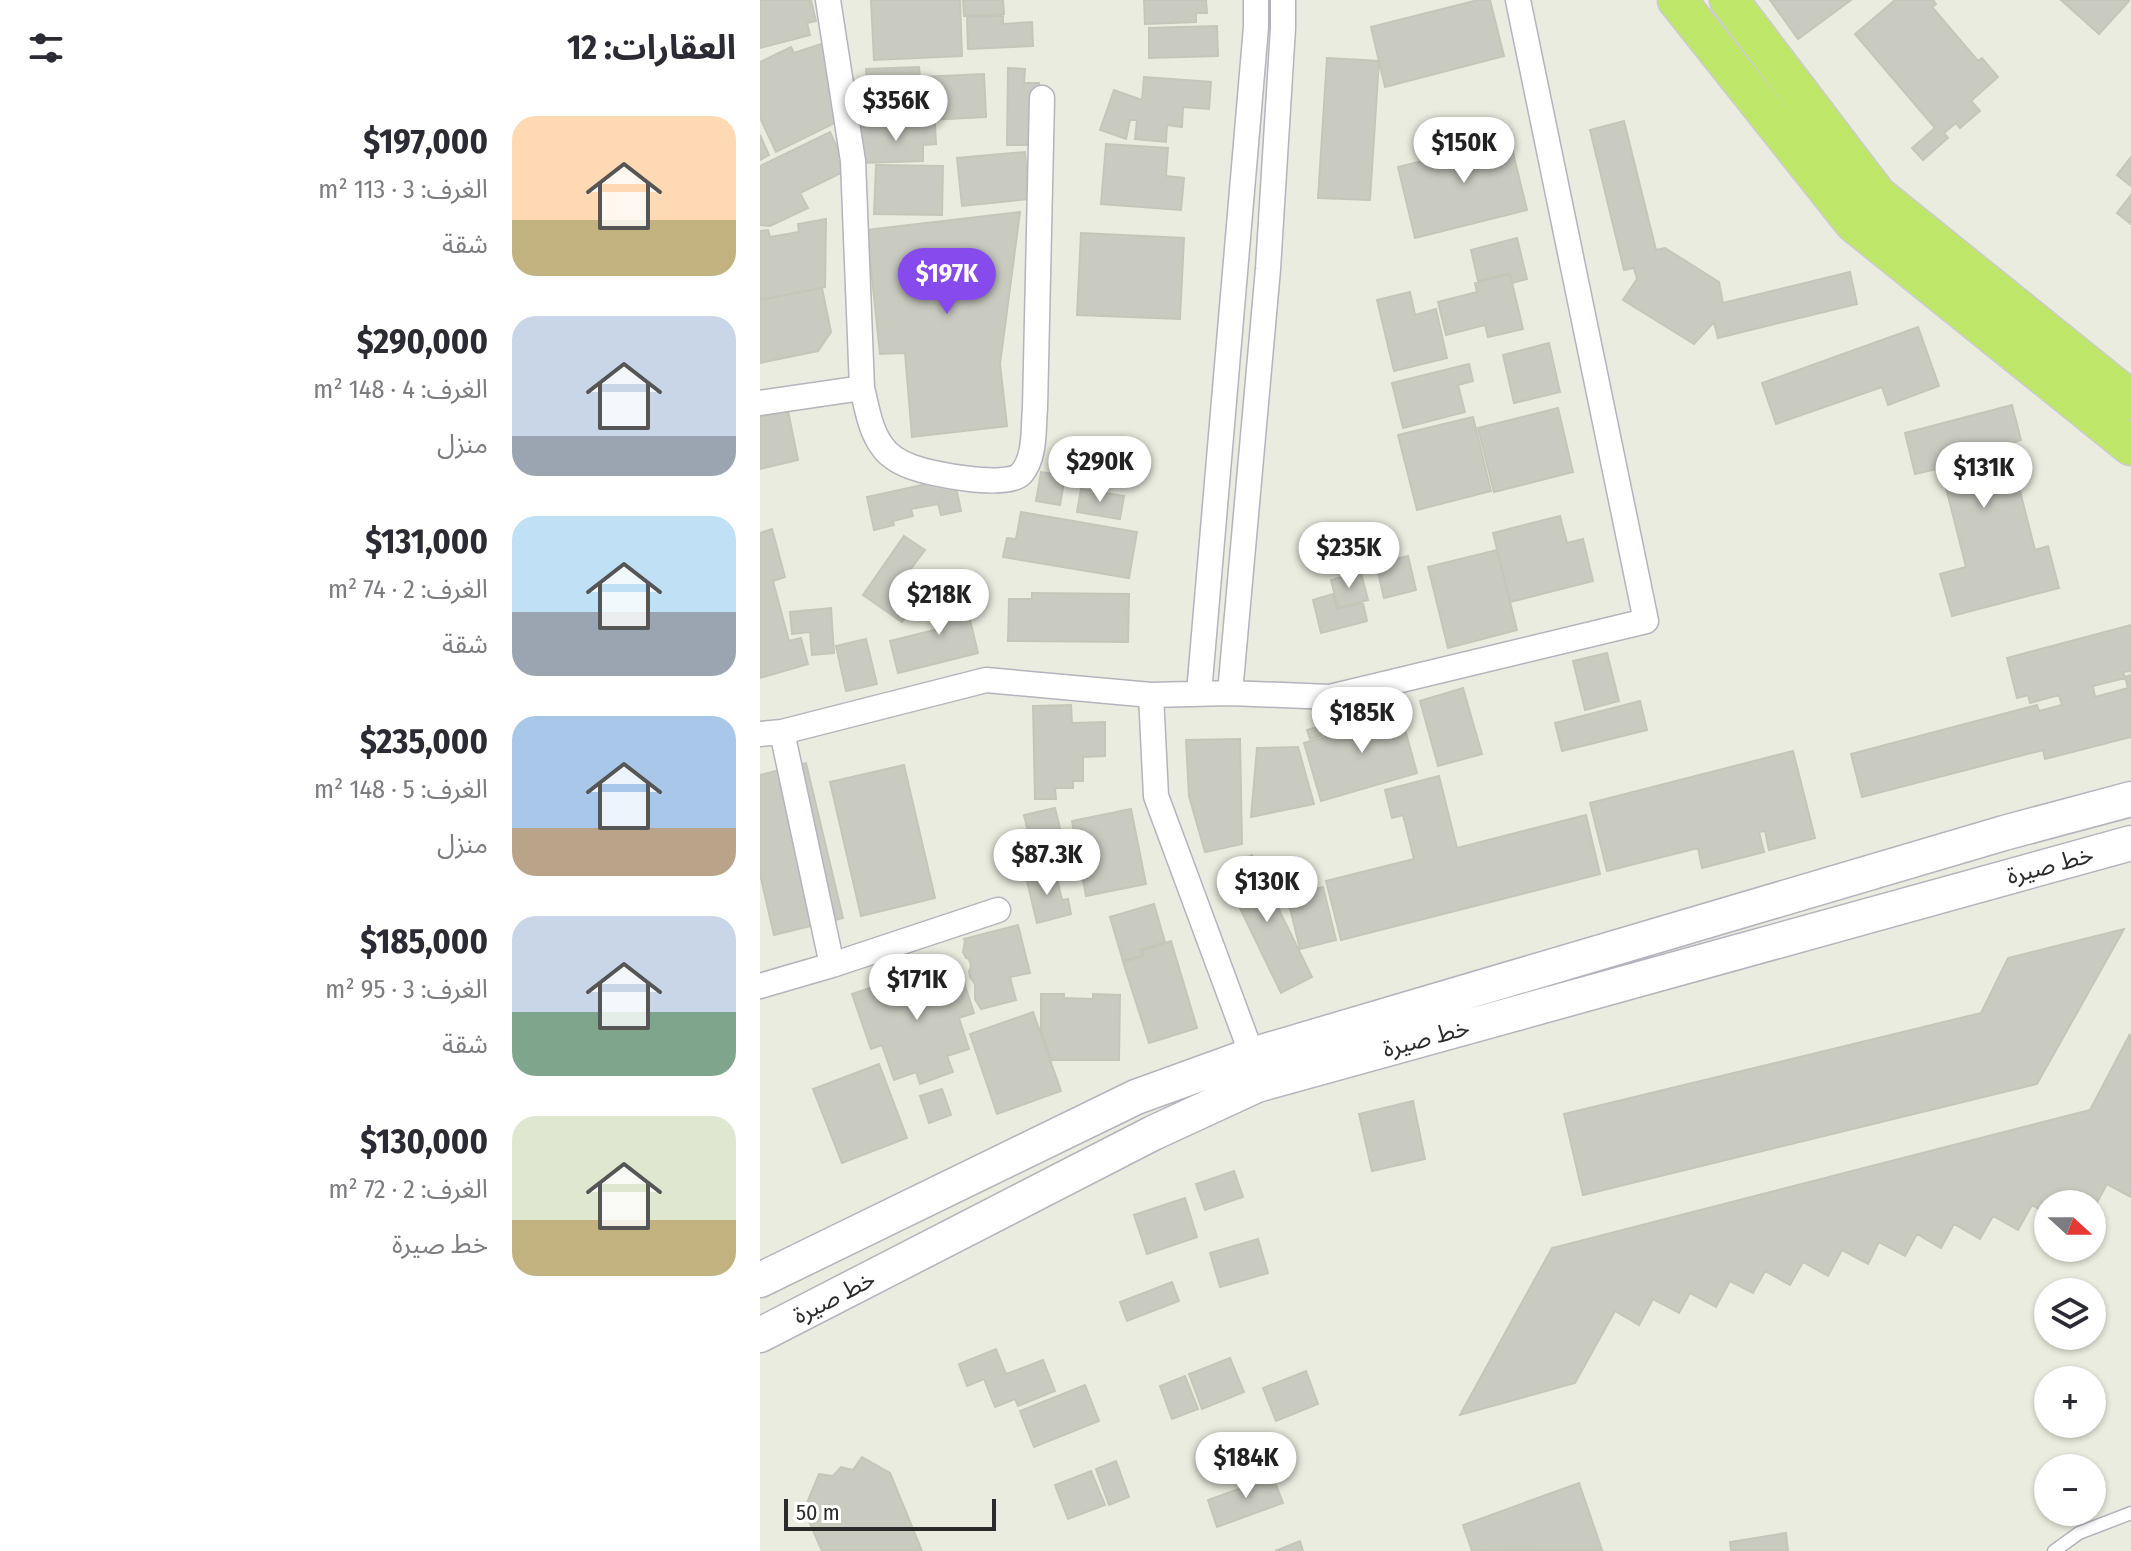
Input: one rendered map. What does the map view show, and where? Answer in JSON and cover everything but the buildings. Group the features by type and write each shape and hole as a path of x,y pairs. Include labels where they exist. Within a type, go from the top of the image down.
{"main road":[{"path":"1677,0 1854,223 2131,446"},
{"path":"1729,0 1877,195 2131,400"}],"street":[{"path":"828,0 853,161 862,388 871,424 882,447 894,458 914,468 954,477 1013,479 1021,473 1031,453 1035,408 1042,98"},
{"path":"1199,693 1256,0"},
{"path":"1230,693 1267,284 1283,0"},
{"path":"832,965 771,733 986,680 1151,695 1230,693 1330,697 1646,621 1518,0"},
{"path":"1256,27 1283,28"},
{"path":"760,403 862,388"},
{"path":"1151,695 1156,796 1254,1070"},
{"name":"خط صيرة","path":"760,1335 1153,1133 1254,1070 2004,833 2131,799"},
{"path":"2004,833 2012,876"},
{"name":"خط صيرة","path":"760,1280 1136,1097 1254,1070 2131,843"},
{"path":"760,986 998,910"}],"lane":[{"path":"2054,1551 2079,1533 2131,1513"}]}
